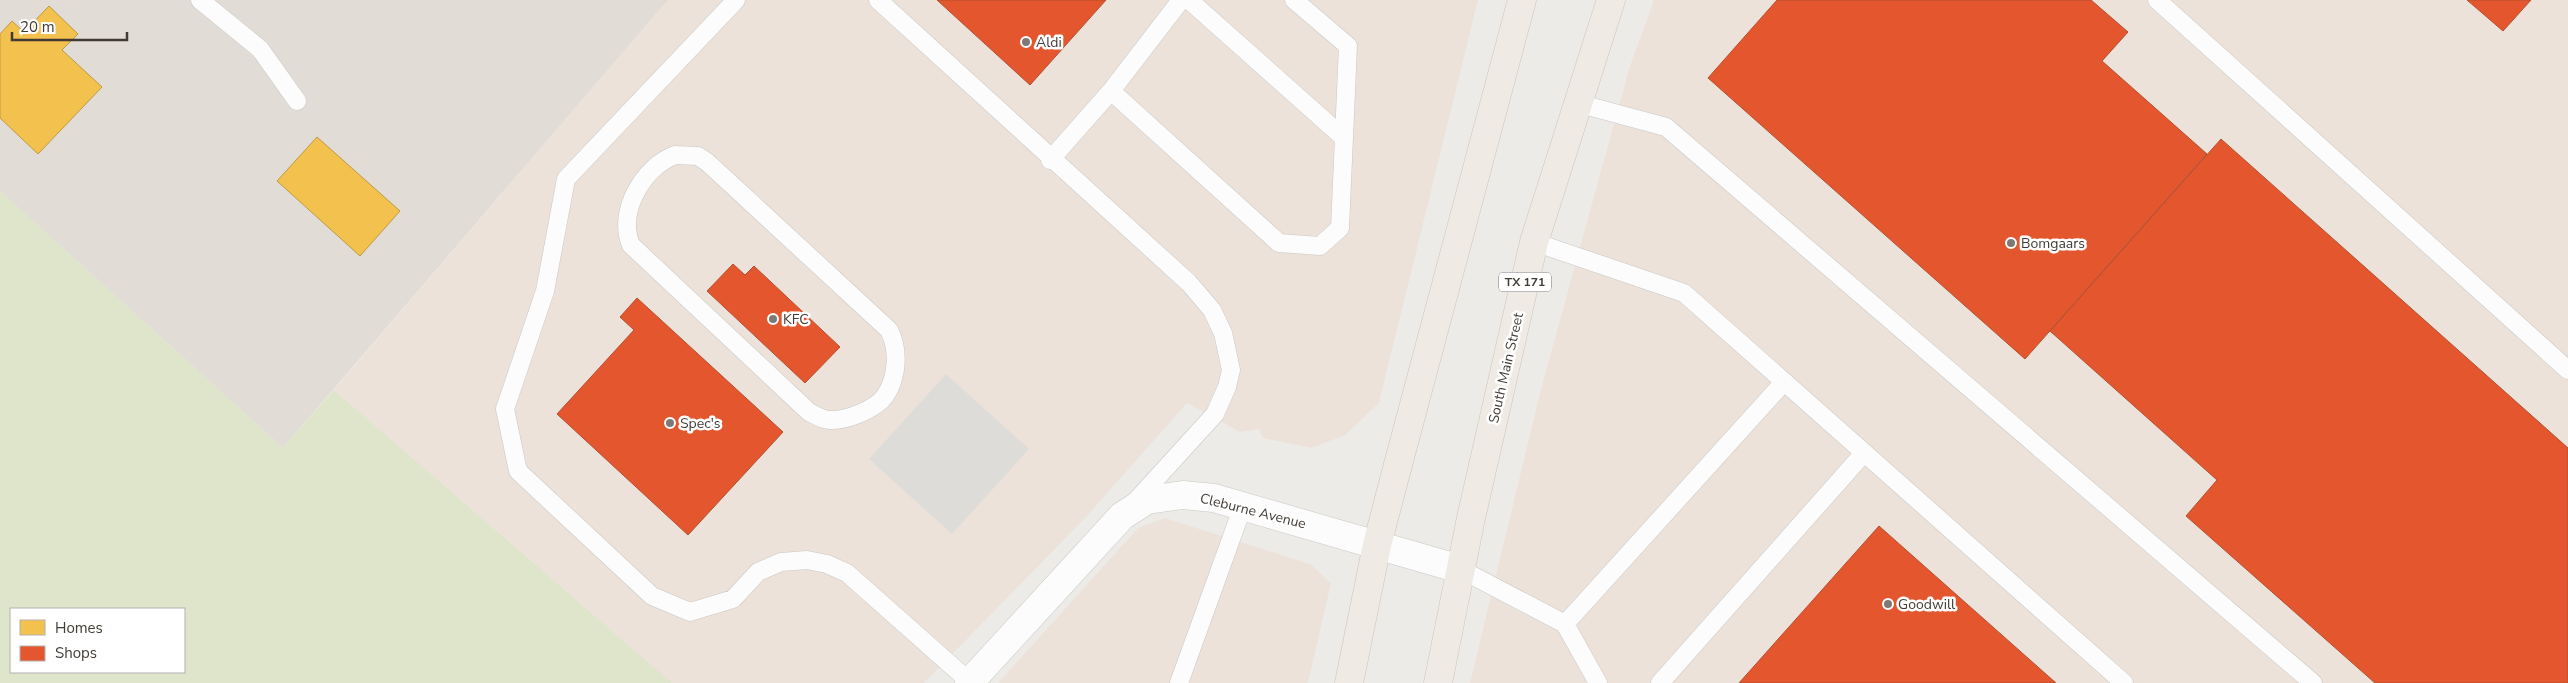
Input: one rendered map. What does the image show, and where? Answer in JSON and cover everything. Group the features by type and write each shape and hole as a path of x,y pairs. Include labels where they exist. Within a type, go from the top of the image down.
{"main road":[{"path":"1349,683 1378,545 1522,0"},
{"name":"South Main Street","path":"1438,683 1460,569 1534,242 1611,0"}],"street":[{"name":"Cleburne Avenue","path":"969,683 1122,516 1147,500 1183,495 1214,498 1460,569"}],"lane":[{"path":"200,0 260,49 297,101"},
{"path":"736,0 566,180 545,291 506,409 518,471 652,596 690,612 732,599 758,572 781,562 807,560 827,564 847,574 969,683"},
{"path":"878,0 1050,160 1189,283 1212,310 1223,333 1231,370 1215,414 1122,516"},
{"path":"1050,160 1111,91 1181,0"},
{"path":"1189,0 1344,138"},
{"path":"1111,91 1279,243 1320,246 1340,228 1348,46 1294,0"},
{"path":"2158,0 2568,370"},
{"path":"1577,103 1666,127 2313,683"},
{"path":"676,156 698,156 707,162 889,330 896,343 896,358 893,374 884,397 864,411 846,419 828,420 808,412 631,245 626,233 628,212 651,170 662,160 676,156"},
{"path":"1534,242 1684,293 2124,683"},
{"path":"1565,624 1784,382"},
{"path":"1660,683 1864,453"},
{"path":"1179,683 1243,506"},
{"path":"1460,569 1565,624 1598,683"}],"shaded area":[{"path":"0,0 668,0 283,448 0,191"},
{"path":"668,0 1478,0 1379,403 1345,435 1312,448 1263,438 1259,429 1240,432 1187,403 1087,516 924,683 672,683 334,390"},
{"path":"1654,0 2568,0 2568,683 1470,683 1540,393 1629,69"},
{"path":"946,374 1029,449 952,534 869,459"},
{"path":"1165,518 1310,564 1331,583 1308,683 998,683 1138,528"}],"green space":[{"path":"0,191 283,448 334,390 672,683 0,683"}],"building: Homes":[{"path":"49,6 78,34 62,50 102,87 38,154 0,118 0,34 12,21 24,32"},
{"path":"317,137 400,211 360,256 277,181"}],"building: Shops":[{"name":"Aldi","path":"937,0 1106,0 1030,85"},
{"name":"Bomgaars","path":"1777,0 2091,0 2128,32 2102,61 2207,154 2025,359 1708,78"},
{"path":"2467,0 2531,0 2503,31"},
{"path":"2221,139 2568,448 2568,683 2375,683 2186,516 2217,480 2050,331"},
{"name":"KFC","path":"733,264 745,275 754,266 840,347 805,383 707,291"},
{"name":"Spec's","path":"637,298 783,432 688,535 557,414 634,330 620,317"},
{"name":"Goodwill","path":"1879,526 2056,683 1739,683"}],"place":[{"name":"Aldi","path":"1026,42"},
{"name":"Bomgaars","path":"2011,243"},
{"name":"KFC","path":"773,319"},
{"name":"Spec's","path":"670,423"},
{"name":"Goodwill","path":"1888,604"}]}
